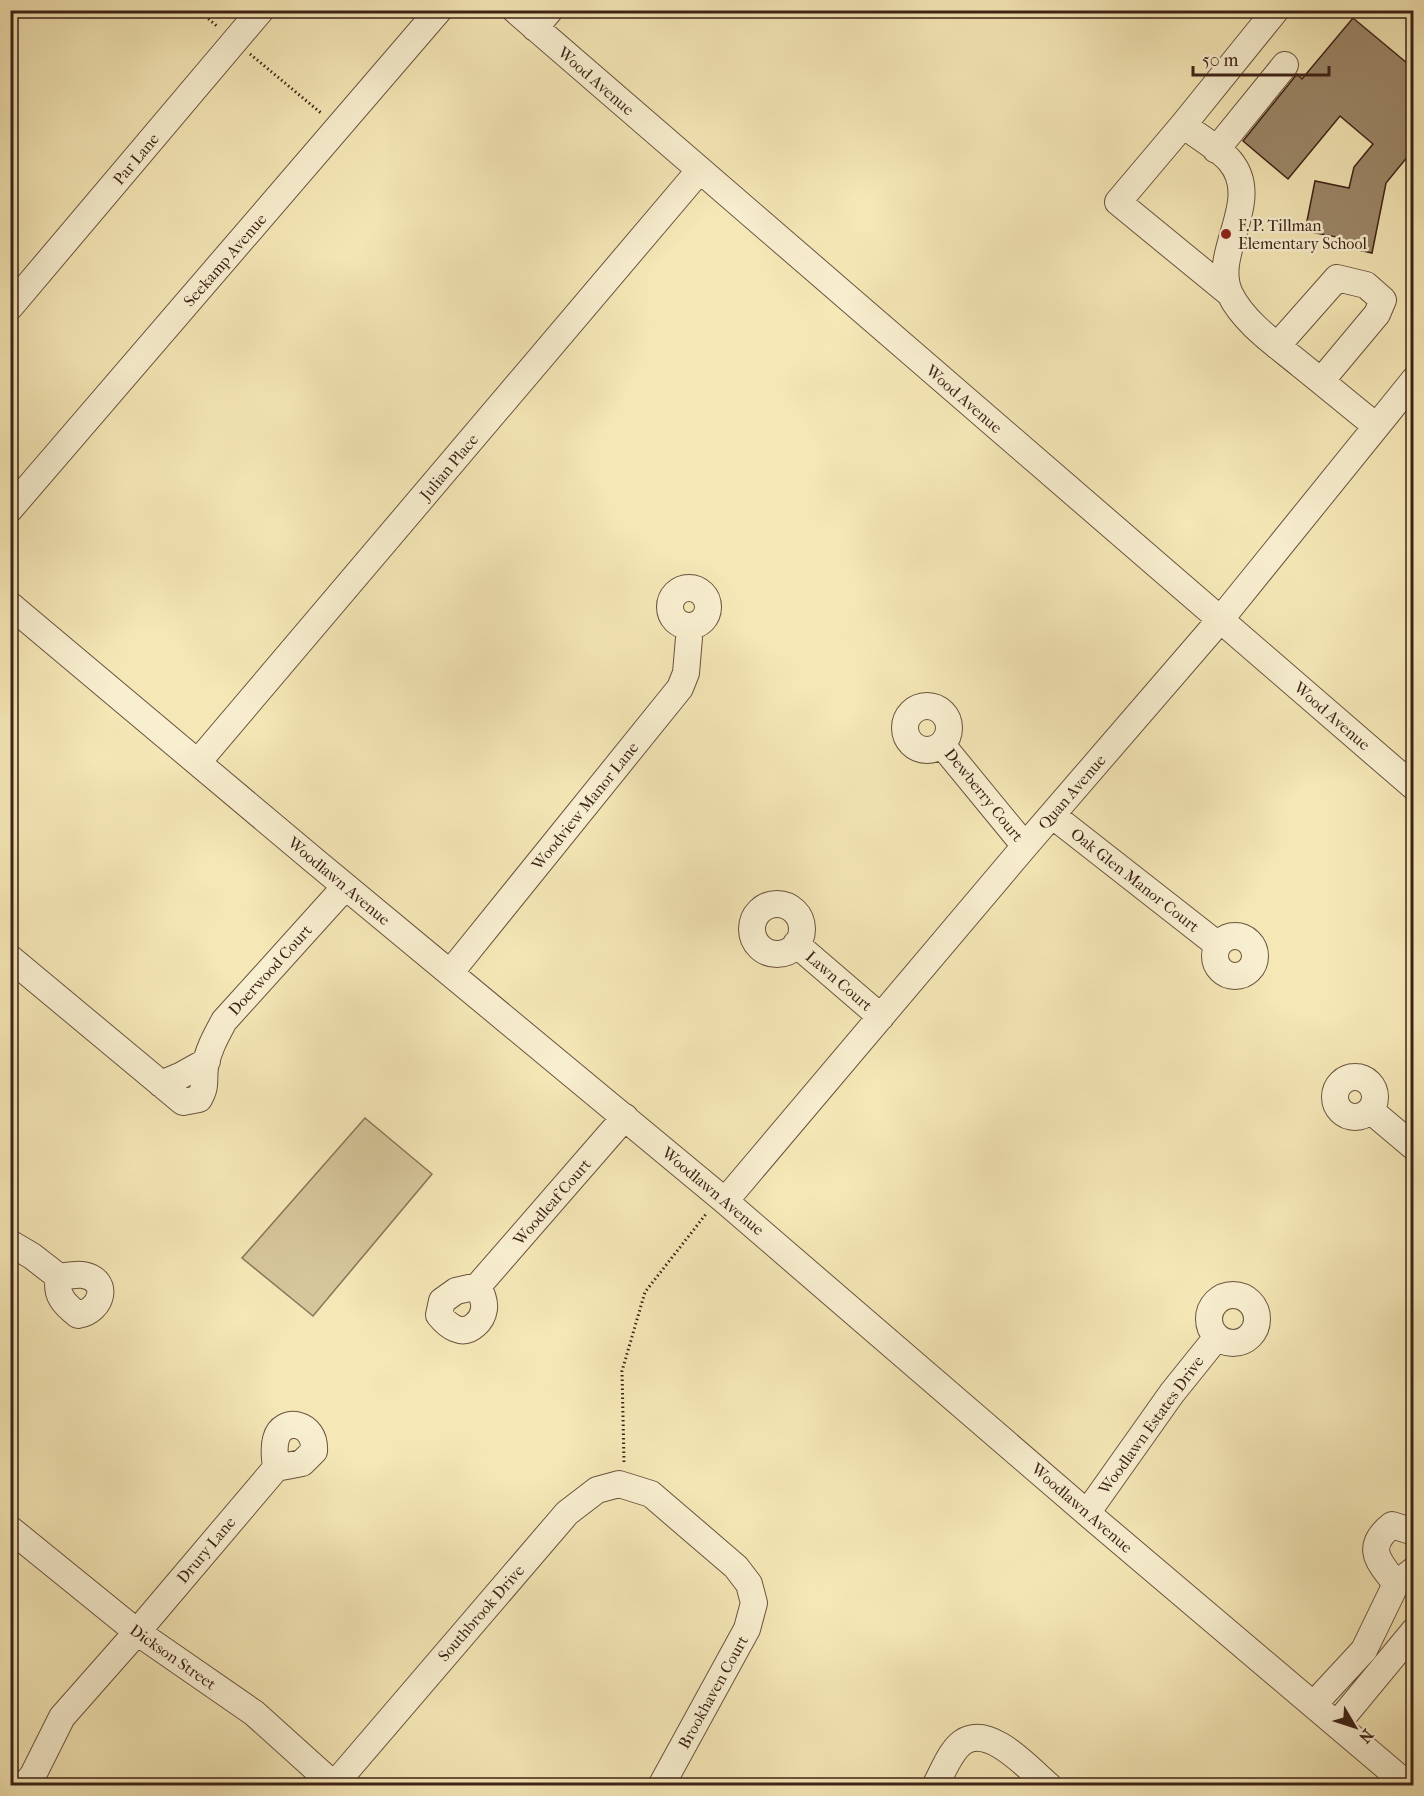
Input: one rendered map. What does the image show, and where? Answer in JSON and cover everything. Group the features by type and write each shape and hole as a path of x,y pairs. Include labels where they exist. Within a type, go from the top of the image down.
{"street":[{"name":"Par Lane","path":"10,308 261,10"},
{"name":"Seekamp Avenue","path":"10,509 439,10"},
{"name":"Wood Avenue","path":"515,10 542,19 699,171 1413,787"},
{"path":"1276,10 1118,202 1229,293 1247,317 1277,345 1376,426"},
{"path":"1216,150 1286,65"},
{"path":"1183,124 1230,161 1241,180 1242,199 1225,273 1229,293"},
{"name":"Julian Place","path":"198,762 699,171"},
{"path":"1277,345 1337,278 1366,285 1383,300 1377,314 1321,381"},
{"name":"Quan Avenue","path":"722,1198 881,1017 1220,620 1413,380"},
{"name":"Woodlawn Avenue","path":"10,605 345,887 722,1198 1087,1513 1409,1785"},
{"name":"Woodview Manor Lane","path":"450,973 680,687 686,673 690,626"},
{"name":"Dewberry Court","path":"942,745 1025,846"},
{"name":"Oak Glen Manor Court","path":"1052,815 1218,945"},
{"name":"Doerwood Court","path":"10,958 183,1102 199,1100 206,1088 207,1061 211,1047 224,1021 345,887"},
{"name":"Lawn Court","path":"796,944 881,1017"},
{"path":"1370,1110 1413,1147"},
{"name":"Woodleaf Court","path":"478,1286 625,1117"},
{"path":"10,1243 32,1256 59,1277"},
{"name":"Woodlawn Estates Drive","path":"1087,1513 1172,1393 1217,1337"},
{"name":"Drury Lane","path":"24,1785 33,1775 62,1717 276,1468"},
{"name":"Southbrook Drive","path":"334,1785 567,1513 597,1490 619,1484 624,1485"},
{"name":"Brookhaven Court","path":"624,1485 651,1494 736,1566 749,1584 754,1603 747,1629 661,1785"},
{"path":"1314,1704 1364,1650 1405,1577 1382,1566 1375,1548 1376,1541 1392,1525 1413,1532"},
{"name":"Dickson Street","path":"10,1529 137,1632 254,1713 334,1785"},
{"path":"1337,1724 1413,1631"},
{"path":"935,1785 954,1752 964,1742 983,1737 1001,1745 1049,1785"}],"path":[{"path":"198,10 339,128"},
{"path":"624,1485 622,1371 645,1292 722,1198"}],"shaded area":[{"path":"365,1118 432,1174 313,1316 242,1258"}],"building":[{"name":"F. P. Tillman Elementary School","path":"1353,18 1413,68 1413,150 1386,183 1372,253 1341,246 1342,238 1305,231 1315,181 1349,188 1354,167 1373,144 1340,116 1288,179 1243,141 1297,74 1302,79"}],"place":[{"name":"F. P. Tillman Elementary School","path":"1226,234"}]}
